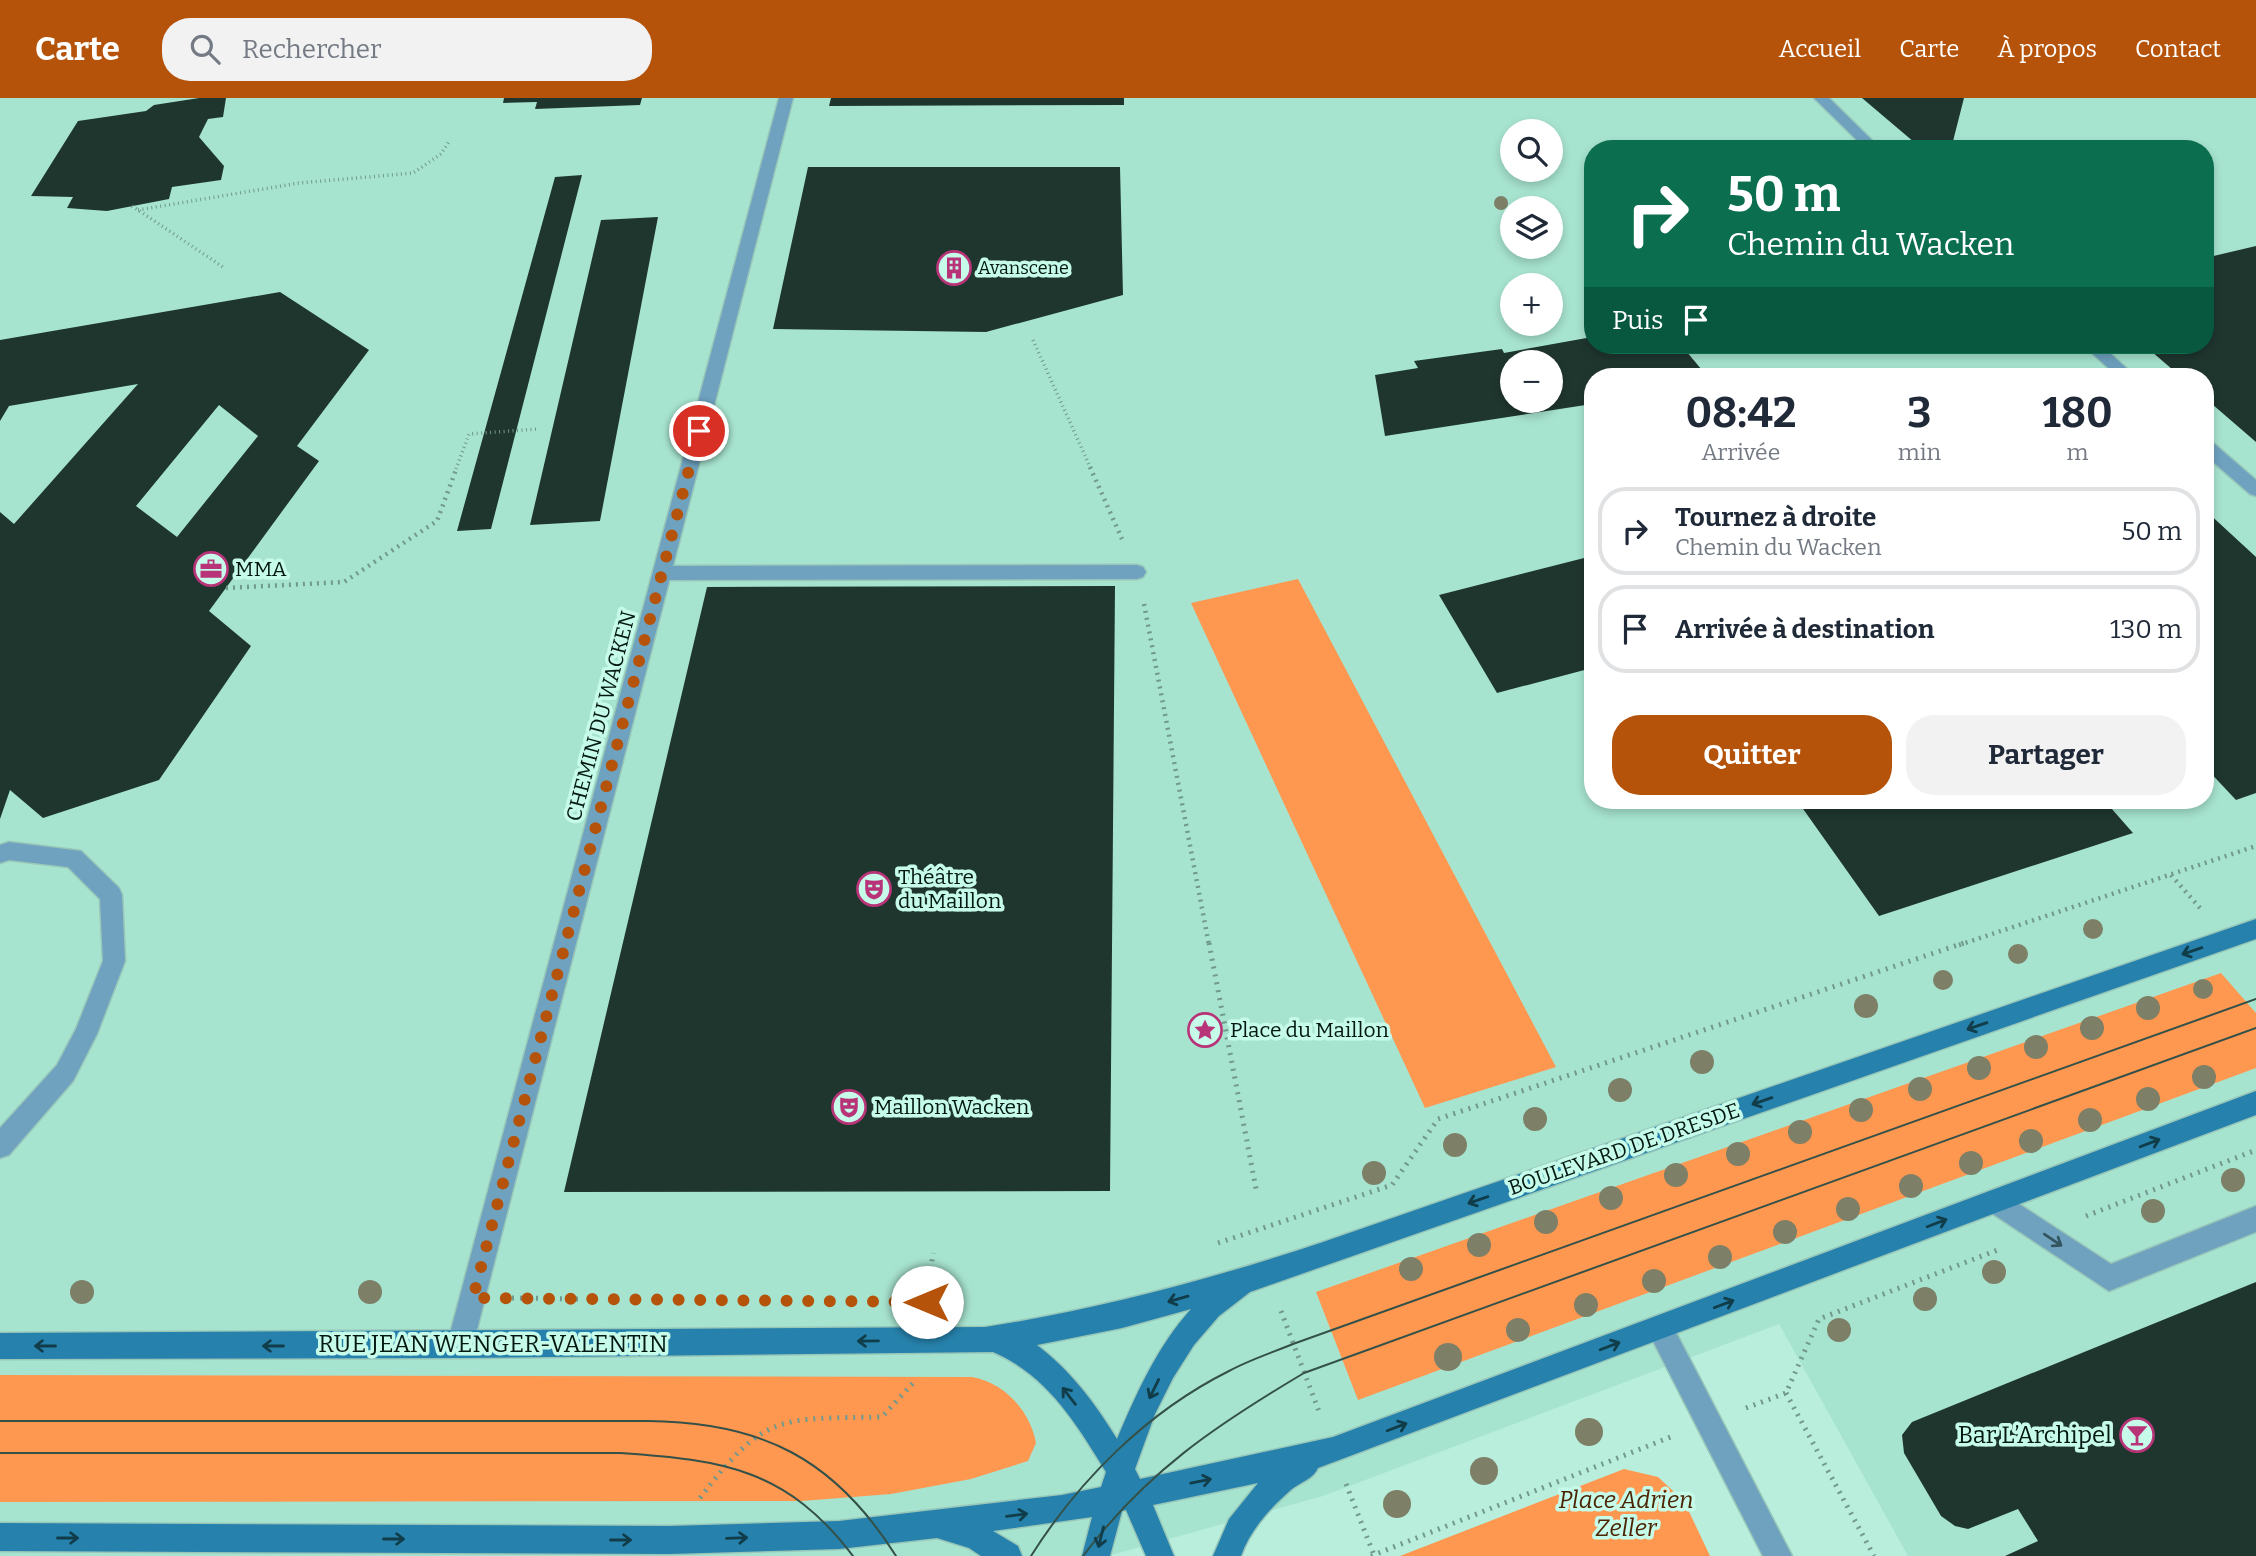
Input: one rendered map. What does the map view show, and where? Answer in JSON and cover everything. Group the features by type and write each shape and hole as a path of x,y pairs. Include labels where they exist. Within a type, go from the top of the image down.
{"main road":[{"name":"BOULEVARD DE DRESDE","path":"985,1340 1086,1325 1267,1273 2256,929"},
{"path":"1227,1556 1229,1547 1242,1525 1276,1485 1300,1467 1333,1451 2256,1103"},
{"path":"1096,1556 1154,1388 1192,1326 1236,1287 1267,1273"},
{"path":"985,1340 1006,1342 1038,1361 1077,1405 1160,1556"},
{"name":"RUE JEAN WENGER-VALENTIN","path":"0,1346 985,1340"},
{"path":"0,1538 430,1548 839,1535 1062,1509 1122,1487 1260,1469 1333,1451"},
{"path":"925,1526 957,1530 975,1536 1008,1556"}],"street":[{"name":"CHEMIN DU WACKEN","path":"460,1345 786,98"},
{"path":"1821,98 1865,140"},
{"path":"2101,354 2118,368"},
{"path":"2214,453 2256,490"},
{"path":"662,573 1136,572"},
{"path":"0,854 9,851 73,858 111,895 114,961 85,1034 65,1073 0,1146"},
{"path":"1996,1201 2109,1278 2256,1219"},
{"path":"1660,1328 1778,1556"}],"path":[{"path":"138,210 299,183 413,173 441,154 450,140"},
{"path":"132,206 223,267"},
{"path":"1033,340 1136,572 1257,1194"},
{"path":"226,588 344,582 437,521 469,434 537,429"},
{"path":"1212,1245 1392,1185 1438,1119 2256,846"},
{"path":"690,1539 697,1502 725,1465 758,1435 788,1420 882,1417 918,1377 933,1253"},
{"path":"1267,1273 1373,1555 1786,1393 1874,1556"},
{"path":"473,1298 597,1299"},
{"path":"913,1302 940,1301"}],"shaded area":[{"path":"0,98 2256,98 2256,1556 1908,1556 1779,1324 1323,1496 1108,1556 0,1556"}],"green space":[{"path":"1298,579 1556,1067 1425,1108 1191,603"},
{"path":"2221,973 2256,1013 2256,1068 1358,1400 1316,1292"},
{"path":"0,1375 972,1377 995,1385 1014,1400 1028,1420 1036,1443 1028,1461 971,1479 891,1494 802,1501 0,1502"},
{"name":"Place Adrien Zeller","path":"1624,1469 1658,1477 1684,1501 1710,1556 1400,1556"}],"building":[{"path":"199,98 226,98 223,117 208,119 199,137 224,166 221,180 172,187 169,199 107,211 67,208 73,197 31,196 78,121 146,111 154,105"},
{"path":"504,98 642,98 640,105 535,109 537,102 503,103"},
{"path":"831,98 1124,98 1124,105 829,106"},
{"path":"1862,98 1964,98 1953,140 1912,140"},
{"name":"Avanscene","path":"808,167 1120,167 1123,295 986,332 773,329"},
{"path":"582,175 491,529 457,531 555,177"},
{"path":"658,217 600,521 530,525 601,220"},
{"path":"2256,246 2256,442 2214,406 2214,368 2171,368 2154,354 2214,354 2214,256"},
{"name":"MMA","path":"280,292 369,350 297,446 319,461 209,611 251,646 159,780 43,818 10,790 0,819 0,512 14,524 138,384 9,406 0,421 0,340","holes":["219,405 258,436 177,537 136,506"]},
{"path":"1584,338 1584,354 1689,354 1700,368 1584,368 1584,405 1563,408 1563,350 1520,350"},
{"path":"1502,349 1500,413 1534,413 1385,436 1375,375 1418,368 1414,361"},
{"path":"2214,518 2256,557 2256,793 2236,800 2214,777"},
{"path":"1584,558 1584,670 1497,693 1439,595"},
{"name":"Théâtre du Maillon","path":"1115,586 1110,1191 564,1192 707,587"},
{"path":"1803,809 2112,809 2133,833 1879,916"},
{"path":"2256,1282 2256,1556 2005,1556 2038,1541 2018,1509 1968,1529 1955,1526 1941,1516 1904,1453 1902,1435 1912,1422"}],"tram line":[{"path":"1031,1556 1071,1501 1117,1450 1170,1407 1244,1363 2256,999"},
{"path":"1083,1556 1107,1526 1157,1475 1212,1432 1304,1373 2256,1028"},
{"path":"0,1421 689,1423 726,1429 792,1452 821,1471 848,1494 873,1522 896,1556"},
{"path":"0,1453 620,1453 691,1460 751,1474 778,1487 803,1504 853,1556"}],"place":[{"name":"Avanscene","path":"954,268"},
{"name":"MMA","path":"211,569"},
{"name":"Théâtre du Maillon","path":"874,889"},
{"name":"Place du Maillon","path":"1205,1030"},
{"name":"Maillon Wacken","path":"849,1107"},
{"name":"Bar L’Archipel","path":"2137,1435"}],"route":[{"path":"699,431 473,1298 927,1302"}]}
